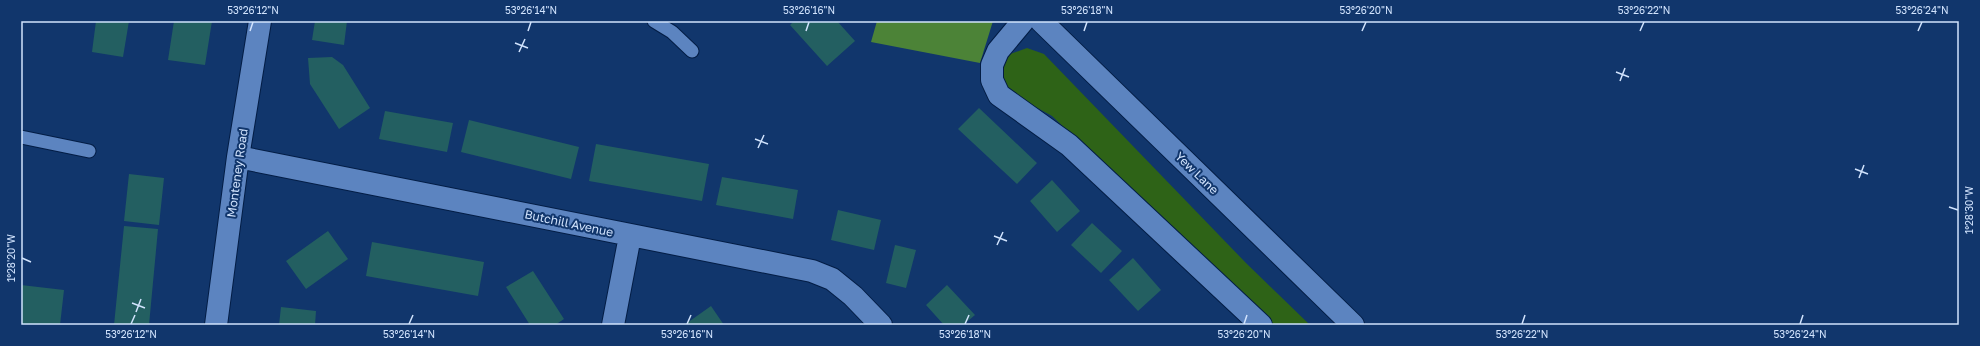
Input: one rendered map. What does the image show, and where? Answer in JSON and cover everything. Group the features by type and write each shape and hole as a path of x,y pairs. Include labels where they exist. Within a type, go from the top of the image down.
{"street":[{"name":"Monteney Road","path":"216,325 238,157 260,21"},
{"path":"1023,21 1001,46 992,65 992,80 999,94 1070,146 1262,325"},
{"name":"Yew Lane","path":"1041,21 1353,325"},
{"name":"Butchill Avenue","path":"238,157 812,271 832,279 853,296 881,325"},
{"path":"612,325 630,236"}],"lane":[{"path":"654,21 672,32 692,51"},
{"path":"21,138 89,151"}],"green space":[{"path":"877,21 993,21 980,63 871,42"},
{"path":"1027,48 1044,54 1246,263 1310,325 1274,325 1052,116 1010,93 1001,79 1003,66 1010,54"}],"building":[{"path":"96,21 129,21 123,57 92,52"},
{"path":"174,21 212,21 205,65 168,60"},
{"path":"315,21 347,21 344,45 312,40"},
{"path":"794,21 837,21 855,41 827,66 790,25"},
{"path":"332,57 343,65 370,108 339,129 310,84 308,58"},
{"path":"979,108 1037,163 1017,184 958,129"},
{"path":"385,111 453,123 447,152 379,139"},
{"path":"469,120 579,147 571,179 461,152"},
{"path":"596,144 709,164 702,201 589,181"},
{"path":"129,174 164,178 159,225 124,221"},
{"path":"722,177 798,190 793,219 716,205"},
{"path":"1052,180 1080,211 1057,232 1030,201"},
{"path":"838,210 881,220 874,250 831,240"},
{"path":"1092,223 1122,251 1101,273 1071,245"},
{"path":"124,226 158,229 149,325 114,325"},
{"path":"328,231 348,259 306,289 286,261"},
{"path":"372,242 484,262 478,296 366,276"},
{"path":"895,245 916,250 906,288 886,283"},
{"path":"1133,258 1161,290 1138,311 1109,280"},
{"path":"533,271 564,319 555,325 530,325 506,287"},
{"path":"21,285 64,290 60,325 21,325"},
{"path":"947,285 975,315 963,325 944,325 926,305"},
{"path":"711,306 724,325 683,325 687,323"},
{"path":"281,307 316,311 315,325 279,325"}]}
